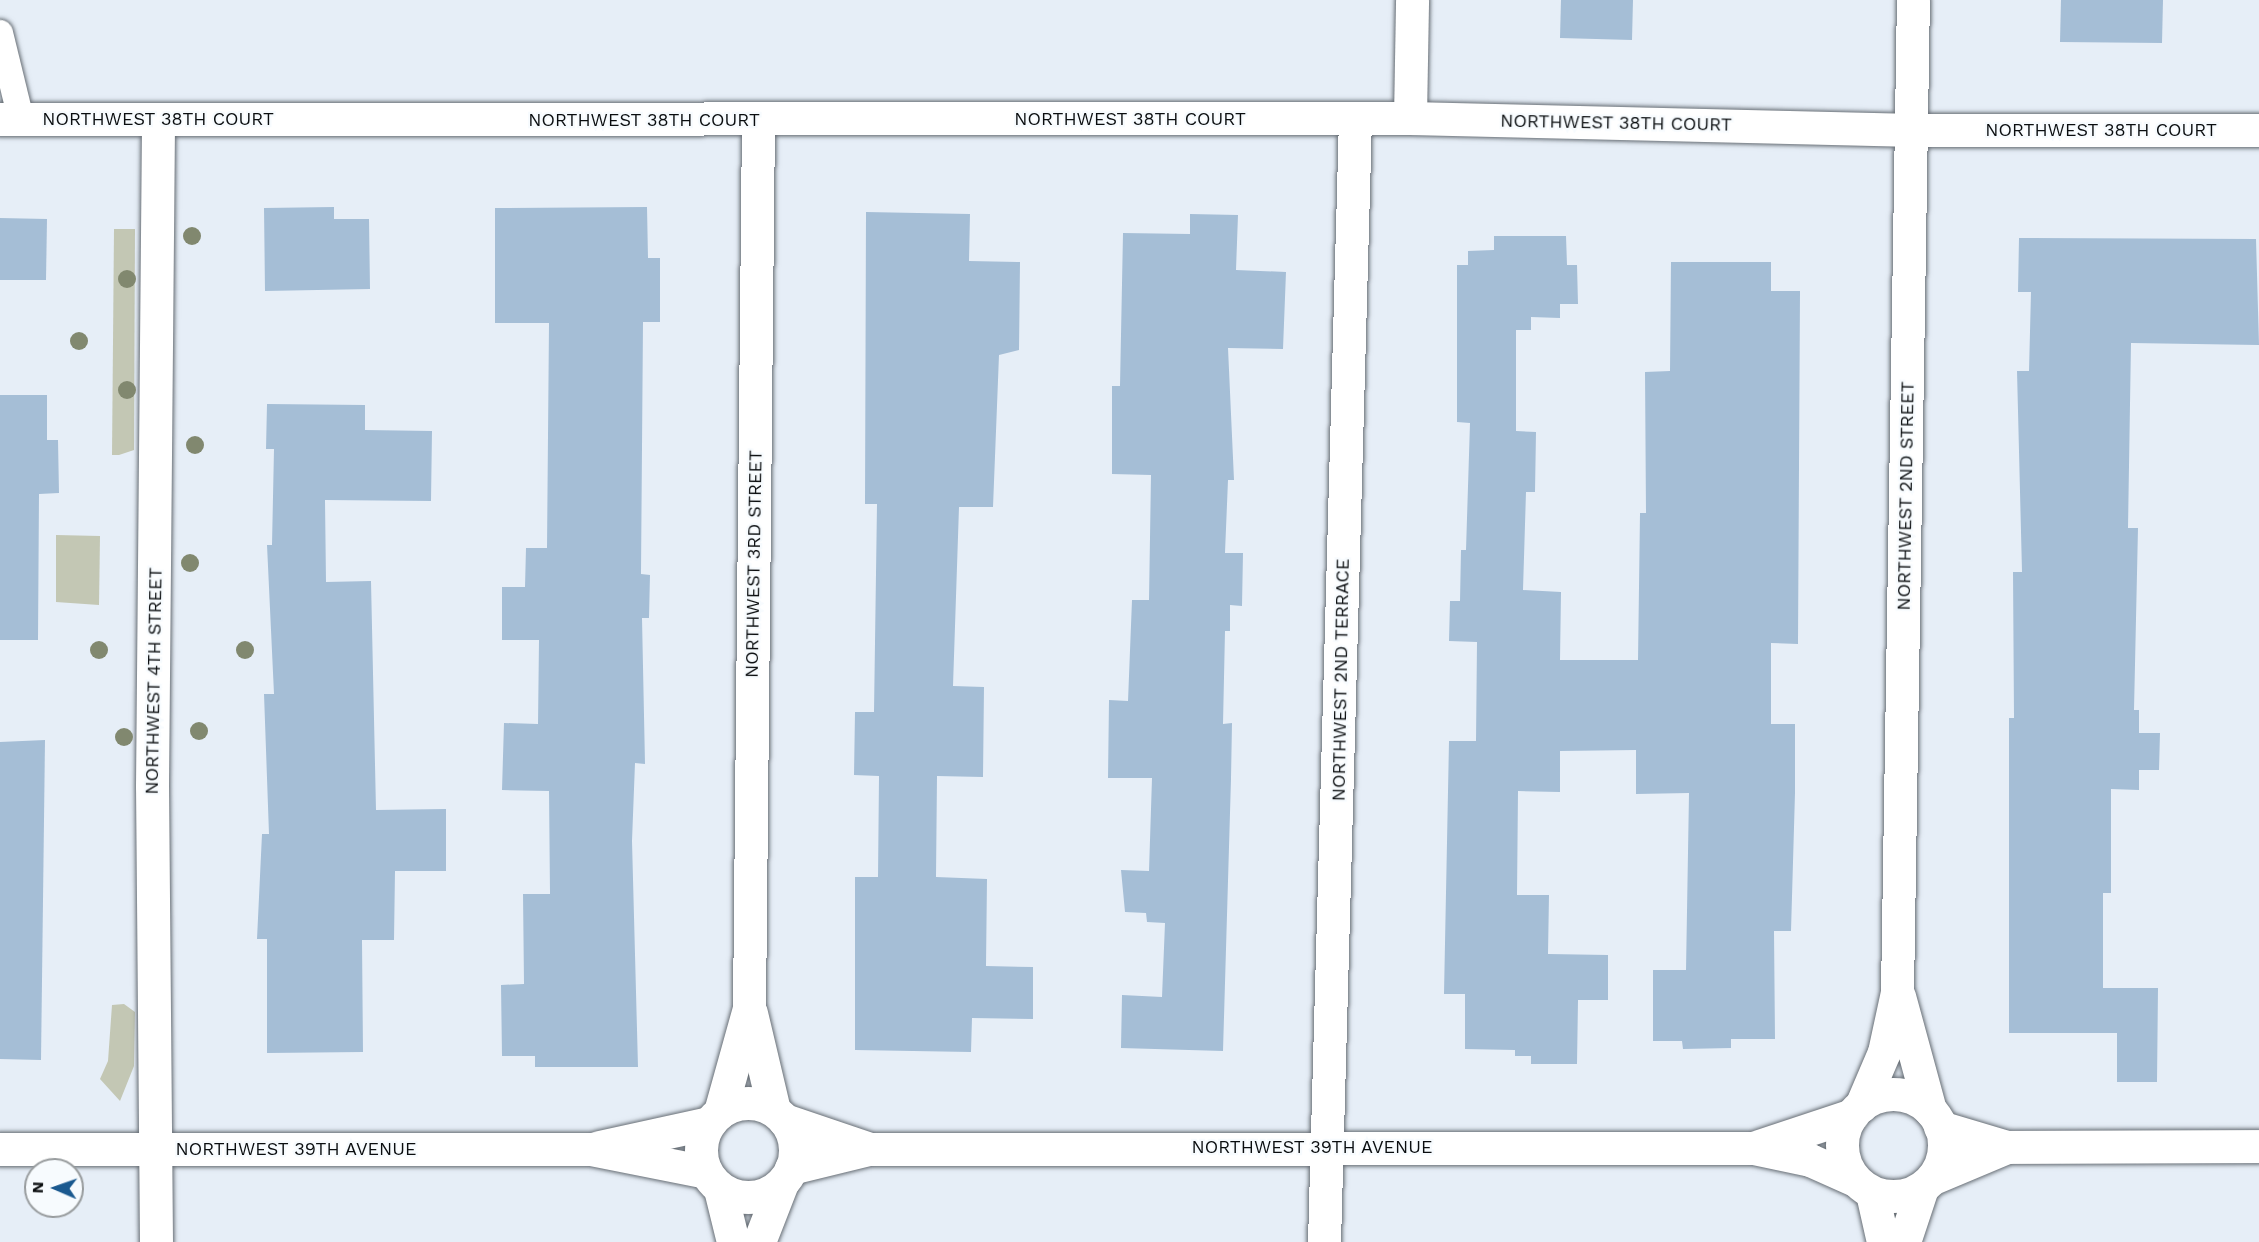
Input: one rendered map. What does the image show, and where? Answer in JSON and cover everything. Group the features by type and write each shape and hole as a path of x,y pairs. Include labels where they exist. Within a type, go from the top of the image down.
{"street":[{"path":"1410,118 1412,0"},
{"name":"NORTHWEST 2ND STREET","path":"1856,1110 1884,1052 1897,992 1913,0"},
{"name":"NORTHWEST 2ND TERRACE","path":"1324,1242 1355,118"},
{"name":"NORTHWEST 38TH COURT","path":"10,119 758,121 1410,118 1912,130 2259,130"},
{"name":"NORTHWEST 4TH STREET","path":"156,1242 152,786 158,120"},
{"name":"NORTHWEST 3RD STREET","path":"758,121 749,1008 779,1115"},
{"name":"NORTHWEST 2ND STREET","path":"1897,992 1935,1118"},
{"name":"NORTHWEST 3RD STREET","path":"714,1118 749,1008"},
{"path":"1883,1242 1864,1186 1842,1148 1856,1110 1873,1098 1904,1095 1935,1118 2007,1147 2259,1146"},
{"path":"733,1242 713,1181 701,1153 714,1118 757,1103 779,1115 795,1152 759,1242"},
{"name":"NORTHWEST 39TH AVENUE","path":"1754,1148 1856,1110"},
{"name":"NORTHWEST 39TH AVENUE","path":"779,1115 869,1149"},
{"name":"NORTHWEST 39TH AVENUE","path":"0,1149 591,1149 714,1118"},
{"path":"1904,1242 1928,1183 1941,1162 1935,1118"},
{"path":"1864,1186 1907,1195 2007,1147"},
{"name":"NORTHWEST 39TH AVENUE","path":"787,1175 869,1149 1754,1148 1810,1160 1864,1186"},
{"name":"NORTHWEST 39TH AVENUE","path":"591,1149 713,1181"},
{"path":"713,1181 753,1197 787,1175"}],"lane":[{"path":"0,33 10,119"}],"green space":[{"path":"114,229 135,229 134,450 119,455 112,455"},
{"path":"56,535 100,536 99,605 56,602"},
{"path":"124,1004 135,1012 134,1066 120,1101 100,1079 108,1061 112,1005"}],"building":[{"path":"1561,0 1633,0 1632,40 1560,38"},
{"path":"2061,0 2163,0 2162,43 2060,42"},
{"path":"334,207 334,219 369,219 370,289 265,291 264,208"},
{"path":"647,207 648,258 660,258 660,322 643,322 641,574 650,575 649,618 642,618 645,764 635,763 632,841 638,1067 535,1067 535,1056 502,1056 501,985 524,984 523,894 550,894 549,791 502,790 504,723 538,724 539,640 502,640 502,587 525,587 526,548 547,548 549,323 495,323 495,208"},
{"path":"866,212 970,214 969,261 1020,262 1019,350 999,355 993,507 959,507 953,686 984,687 983,777 937,776 936,877 987,879 986,966 1033,967 1033,1019 972,1018 971,1052 855,1050 855,877 878,877 879,776 854,775 855,712 874,712 877,504 865,504"},
{"path":"1190,214 1238,215 1236,270 1286,272 1283,349 1228,348 1234,480 1228,480 1225,553 1243,553 1242,606 1230,605 1230,631 1225,631 1223,724 1232,723 1223,1051 1121,1048 1122,995 1162,997 1165,923 1147,922 1146,913 1125,912 1121,870 1149,871 1152,778 1108,778 1109,700 1128,701 1132,600 1149,600 1151,475 1112,474 1112,386 1120,386 1123,233 1190,234"},
{"path":"0,218 47,219 46,280 0,280"},
{"path":"1494,236 1566,236 1567,265 1577,265 1578,304 1560,304 1560,318 1531,317 1531,330 1516,330 1516,431 1536,432 1535,492 1526,492 1523,590 1561,592 1560,660 1638,660 1640,513 1646,513 1645,372 1670,371 1671,262 1771,262 1771,291 1800,291 1798,644 1771,643 1771,724 1795,724 1791,931 1774,931 1775,1039 1731,1039 1731,1048 1683,1049 1682,1041 1653,1041 1653,970 1686,970 1689,793 1636,794 1636,750 1560,751 1560,792 1518,791 1517,895 1549,895 1548,954 1608,955 1608,1000 1578,1000 1577,1064 1531,1064 1531,1056 1515,1056 1515,1050 1465,1049 1465,994 1444,994 1449,741 1476,741 1477,642 1449,641 1450,601 1460,601 1461,550 1466,550 1470,423 1457,422 1457,265 1468,265 1468,251 1494,250"},
{"path":"2019,238 2256,239 2259,345 2131,343 2128,528 2138,528 2134,710 2139,710 2139,733 2160,733 2159,770 2139,770 2139,790 2111,789 2111,893 2103,893 2103,988 2158,988 2157,1082 2117,1082 2117,1033 2009,1033 2009,718 2014,718 2013,572 2022,572 2017,371 2029,371 2031,292 2018,292"},
{"path":"0,395 47,395 47,440 58,440 59,493 39,494 38,640 0,640"},
{"path":"267,404 365,405 365,430 432,431 431,501 325,500 326,582 371,581 376,810 446,809 446,871 395,871 394,940 362,940 363,1052 267,1053 267,939 257,939 262,834 269,834 264,694 274,694 267,545 272,545 274,449 266,449"},
{"path":"45,740 41,1060 0,1059 0,742"}]}
